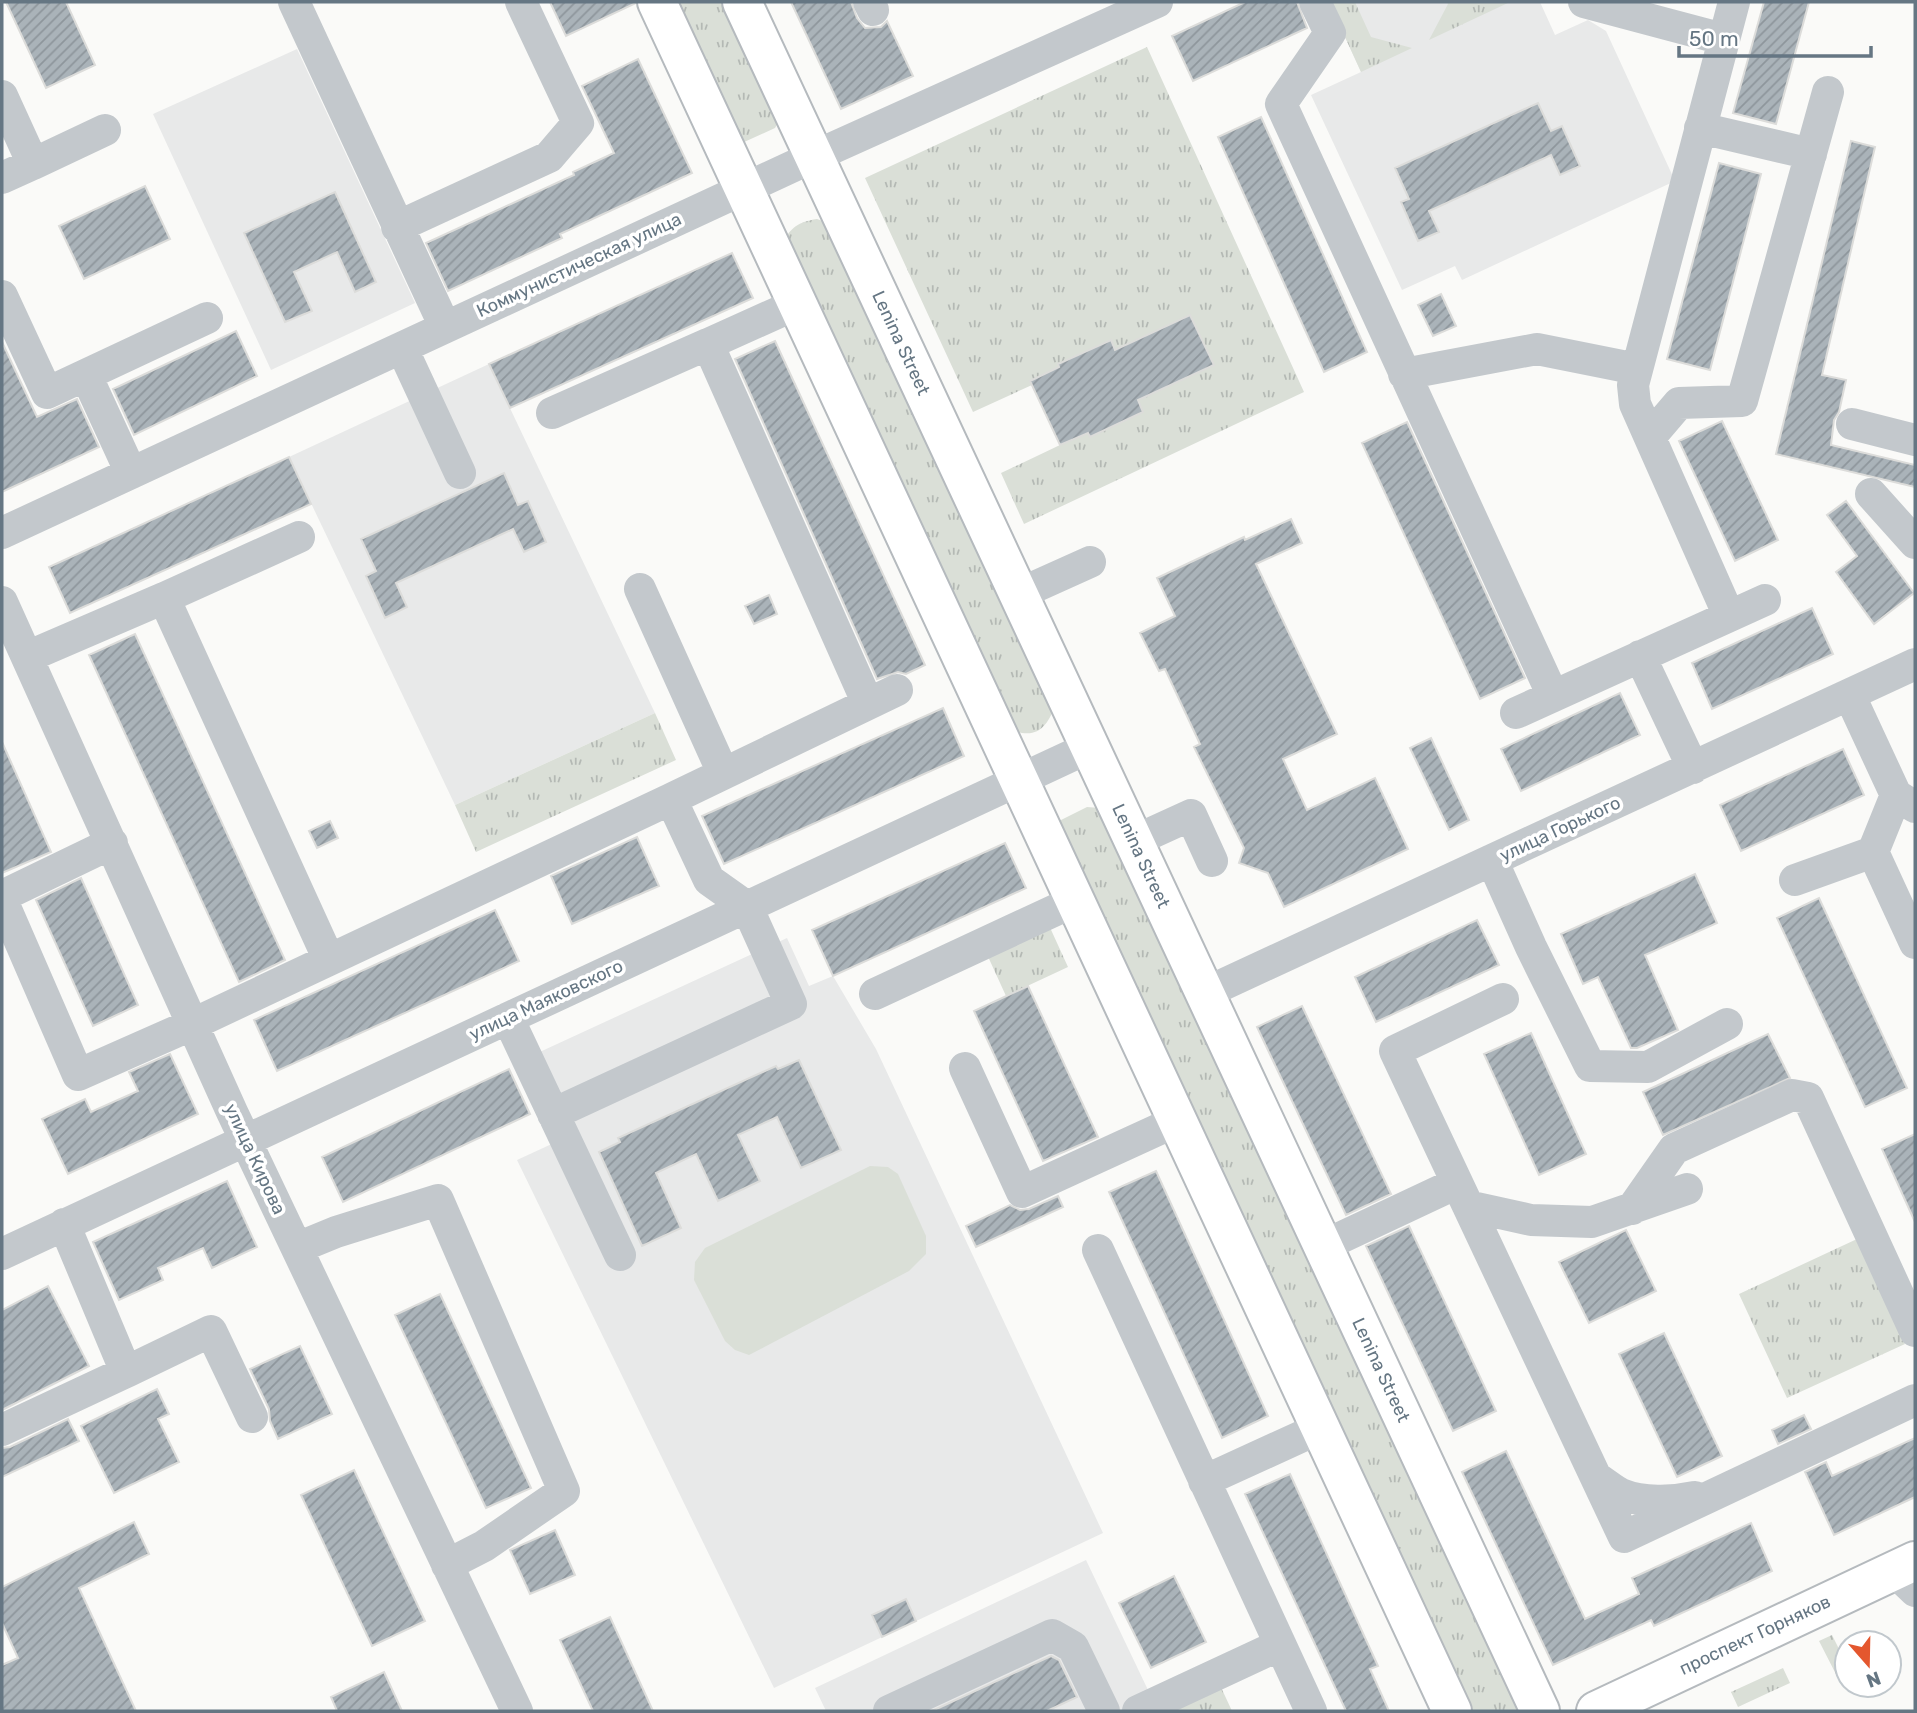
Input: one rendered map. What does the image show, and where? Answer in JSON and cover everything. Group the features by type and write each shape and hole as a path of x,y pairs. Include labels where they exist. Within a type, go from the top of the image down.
{"main road":[{"path":"656,2 1452,1711"},
{"name":"Lenina Street","path":"742,2 1540,1711"},
{"name":"проспект Горняков","path":"1596,1711 1908,1574"}],"street":[{"path":"294,2 445,327"},
{"path":"397,227 548,157 578,123 521,2"},
{"name":"Коммунистическая улица","path":"2,533 815,156 1157,2"},
{"path":"1315,2 1330,33 1281,104 1553,696"},
{"path":"1584,2 1723,40"},
{"path":"1730,616 1635,404 1635,382 1734,2"},
{"path":"1404,374 1537,349 1635,382 1679,403 1742,401 1828,92"},
{"path":"2,96 33,164"},
{"path":"1700,128 1811,154"},
{"path":"2,178 105,130"},
{"path":"2,296 47,393 206,318"},
{"path":"552,413 797,304"},
{"path":"708,344 868,704"},
{"path":"402,348 460,473"},
{"path":"86,375 131,473"},
{"path":"1650,437 1679,403"},
{"path":"1852,424 1915,440"},
{"path":"1871,494 1915,543"},
{"path":"27,657 299,537"},
{"path":"1019,594 1090,562"},
{"path":"640,589 723,773"},
{"path":"164,598 329,960"},
{"path":"1516,713 1765,600"},
{"name":"улица Кирова","path":"2,602 246,1140 517,1711"},
{"path":"1640,656 1693,768"},
{"name":"улица Горького","path":"1205,993 1915,664"},
{"path":"112,843 2,898 78,1075 193,1024 897,690"},
{"path":"1795,880 1873,852 1906,801 1850,696"},
{"name":"улица Маяковского","path":"2,1254 1090,747"},
{"path":"554,1114 792,1004 747,907 709,880 671,799"},
{"path":"1134,841 1191,815 1212,861"},
{"path":"1873,852 1915,943"},
{"path":"1492,860 1531,947 1590,1066 1648,1067 1727,1024"},
{"path":"875,993 1075,901"},
{"path":"1503,999 1395,1051 1597,1478 1621,1493 1648,1500 1681,1500 1716,1493 1915,1400"},
{"path":"509,1018 620,1255"},
{"path":"965,1068 1022,1192 1177,1121"},
{"path":"1632,1209 1674,1149 1792,1095 1808,1098 1915,1331"},
{"path":"1323,1246 1462,1195 1531,1220 1592,1222 1687,1189"},
{"path":"297,1248 336,1232 438,1200 564,1491 484,1546 447,1565"},
{"path":"64,1224 126,1372"},
{"path":"1098,1250 1311,1711"},
{"path":"2,1430 211,1331 252,1417"},
{"path":"1204,1481 1320,1427"},
{"path":"889,1711 1052,1635 1073,1647 1104,1711"},
{"path":"1138,1711 1280,1645"}],"shaded area":[{"path":"1329,2 1540,2 1555,35 1588,20 1606,31 1675,181 1462,280 1455,266 1402,290 1311,95 1361,72"},
{"path":"297,49 415,303 271,370 153,114"},
{"path":"489,364 655,713 455,805 289,457"},
{"path":"787,938 809,986 833,976 876,1049 1103,1533 774,1688 517,1160 556,1142 518,1062"},
{"path":"1086,1560 1158,1711 826,1711 815,1688"}],"green space":[{"path":"672,2 725,2 779,121 775,128 742,143"},
{"path":"1329,2 1355,2 1371,37 1412,48 1361,72"},
{"path":"1447,2 1510,2 1429,40"},
{"path":"1147,47 1304,392 1024,524 1001,473 1060,445 1032,385 973,412 865,178"},
{"path":"817,219 831,224 1056,702 1044,726 1032,733 1007,727 782,244 796,226"},
{"path":"655,713 676,760 476,852 455,805"},
{"path":"1087,807 1100,808 1521,1711 1459,1711 1059,821"},
{"path":"1047,921 1068,967 1006,996 985,950"},
{"path":"870,1166 888,1167 898,1174 926,1236 926,1254 909,1271 749,1355 735,1350 725,1341 694,1280 695,1262 705,1248"},
{"path":"1857,1239 1905,1344 1787,1398 1739,1294"},
{"path":"1832,1635 1833,1668 1819,1641"},
{"path":"1783,1668 1790,1683 1738,1707 1731,1692"},
{"path":"1219,1683 1232,1711 1159,1711"}],"building":[{"path":"6,2 66,2 95,65 46,88"},
{"path":"550,2 635,2 636,3 566,36"},
{"path":"791,2 851,2 857,18 865,28 881,27 887,21 913,76 841,109"},
{"path":"1245,2 1297,2 1307,28 1193,81 1172,36"},
{"path":"1764,2 1809,2 1776,124 1733,113"},
{"path":"638,59 692,173 560,234 562,238 448,291 426,243 574,175 573,172 614,153 582,86"},
{"path":"1538,103 1551,131 1562,126 1580,166 1560,175 1551,155 1429,211 1439,232 1418,241 1401,202 1409,199 1395,168"},
{"path":"1261,117 1367,352 1324,372 1218,137"},
{"path":"1851,141 1875,147 1822,375 1846,380 1839,412 1834,420 1831,445 1915,465 1915,487 1776,454"},
{"path":"1719,163 1761,174 1710,370 1667,359"},
{"path":"145,186 170,239 84,279 59,226"},
{"path":"335,192 376,282 355,292 337,252 294,272 312,311 285,322 244,233"},
{"path":"732,253 753,298 510,408 489,364"},
{"path":"1441,294 1456,326 1433,336 1418,305"},
{"path":"1190,315 1214,365 1138,400 1143,412 1090,437 1088,433 1060,445 1030,381 1059,367 1058,364 1111,340 1115,350"},
{"path":"236,331 257,376 134,435 113,389"},
{"path":"775,341 925,665 906,674 898,672 877,679 735,359"},
{"path":"2,342 37,417 77,399 99,447 2,492"},
{"path":"1722,421 1778,540 1735,561 1679,441"},
{"path":"1407,422 1525,678 1480,699 1362,443"},
{"path":"289,457 311,504 70,613 49,567"},
{"path":"504,473 518,505 528,501 546,542 524,552 513,529 396,583 407,607 385,618 366,576 376,571 361,539"},
{"path":"1846,501 1914,593 1874,624 1836,572 1857,556 1827,515"},
{"path":"1291,519 1302,543 1256,564 1337,734 1283,759 1307,810 1375,778 1408,849 1284,907 1268,873 1239,863 1244,848 1194,747 1200,744 1165,669 1159,671 1140,633 1175,616 1157,578 1244,537 1245,540"},
{"path":"769,595 777,614 754,624 745,606"},
{"path":"1812,608 1833,654 1712,709 1692,663"},
{"path":"135,634 285,960 239,982 89,655"},
{"path":"1620,693 1640,735 1521,791 1501,749"},
{"path":"943,708 964,756 724,864 702,816"},
{"path":"1431,738 1469,820 1449,830 1410,748"},
{"path":"2,742 51,852 2,873"},
{"path":"1843,749 1864,795 1741,851 1720,805"},
{"path":"330,821 338,838 317,848 309,831"},
{"path":"637,837 659,886 572,924 551,876"},
{"path":"1005,843 1026,888 833,976 812,930"},
{"path":"1695,874 1717,923 1645,955 1678,1030 1637,1048 1631,1048 1598,977 1583,984 1561,934"},
{"path":"81,878 138,1005 93,1026 36,900"},
{"path":"1819,898 1907,1088 1865,1107 1777,918"},
{"path":"495,910 519,961 277,1071 254,1020"},
{"path":"1477,920 1499,965 1376,1022 1355,977"},
{"path":"1028,986 1098,1137 1043,1161 974,1011"},
{"path":"1302,1006 1391,1194 1346,1215 1257,1027"},
{"path":"1531,1033 1586,1154 1539,1175 1484,1054"},
{"path":"1768,1034 1790,1078 1663,1135 1643,1092"},
{"path":"170,1054 198,1114 68,1174 42,1119 85,1099 91,1112 138,1091 129,1072"},
{"path":"799,1060 841,1150 801,1168 777,1117 738,1135 760,1181 718,1201 696,1154 656,1173 681,1228 642,1246 599,1152 620,1142 618,1138 776,1066 778,1069"},
{"path":"509,1069 530,1114 343,1202 322,1157"},
{"path":"1915,1134 1915,1222 1882,1149"},
{"path":"1156,1171 1268,1416 1222,1438 1109,1192"},
{"path":"227,1181 257,1247 212,1268 203,1248 158,1268 163,1280 119,1300 93,1242"},
{"path":"1058,1196 1063,1207 976,1247 966,1226 1010,1205 1020,1210 1029,1209"},
{"path":"1409,1226 1496,1411 1453,1431 1366,1246"},
{"path":"1626,1230 1656,1291 1589,1323 1559,1262"},
{"path":"48,1286 89,1366 2,1410 2,1310"},
{"path":"440,1294 531,1488 486,1508 395,1315"},
{"path":"1664,1333 1722,1456 1677,1477 1619,1354"},
{"path":"300,1346 332,1414 278,1439 270,1421 269,1409 250,1369"},
{"path":"157,1389 169,1414 158,1419 179,1462 114,1493 81,1426"},
{"path":"1804,1415 1811,1429 1778,1444 1772,1430"},
{"path":"68,1419 79,1441 2,1477 2,1448 10,1447"},
{"path":"1915,1438 1915,1497 1834,1535 1805,1472 1826,1462 1832,1476"},
{"path":"1506,1451 1585,1619 1639,1594 1632,1578 1751,1523 1772,1571 1654,1626 1651,1620 1553,1665 1462,1472"},
{"path":"354,1470 425,1621 372,1646 301,1495"},
{"path":"1290,1474 1378,1666 1370,1669 1389,1711 1346,1711 1245,1494"},
{"path":"134,1522 149,1554 79,1588 136,1711 2,1711 2,1665 18,1658 2,1623 2,1587"},
{"path":"555,1530 575,1575 530,1594 510,1550"},
{"path":"1174,1576 1206,1642 1151,1668 1119,1603"},
{"path":"906,1599 916,1621 882,1637 872,1615"},
{"path":"610,1617 653,1711 593,1711 560,1640"},
{"path":"1051,1656 1059,1660 1077,1697 1047,1711 932,1711"},
{"path":"384,1672 402,1711 337,1711 331,1697"}]}
